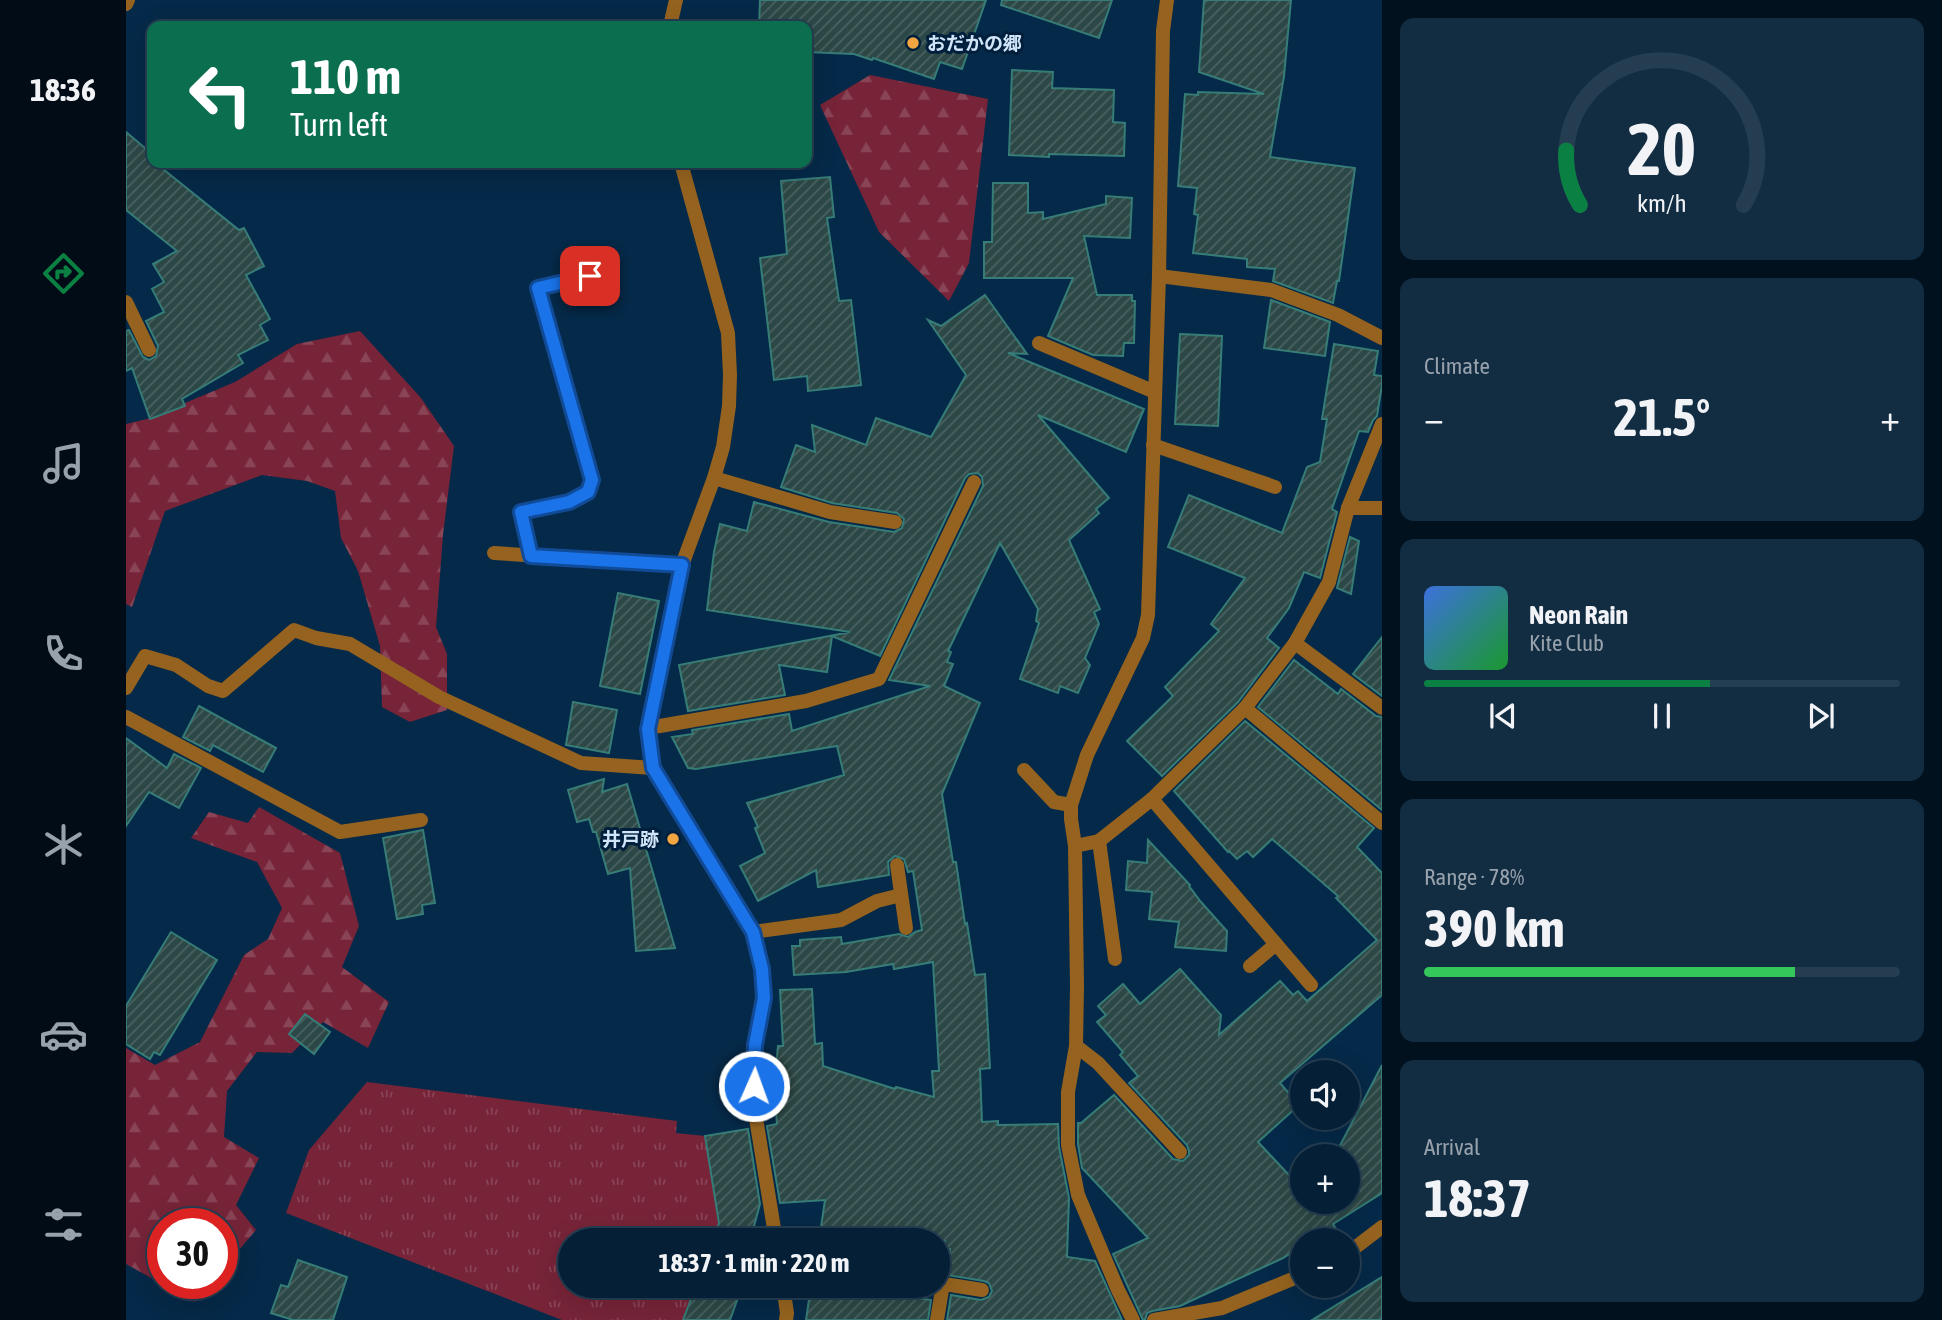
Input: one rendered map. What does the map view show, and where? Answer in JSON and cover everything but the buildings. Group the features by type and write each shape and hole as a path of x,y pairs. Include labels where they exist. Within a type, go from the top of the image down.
{"street":[{"path":"671,21 676,0"},
{"path":"1133,1320 1078,1195 1068,1145 1069,1092 1076,1046 1077,986 1075,846 1071,805 1087,755 1143,638 1148,615 1159,276 1163,30 1167,0"},
{"path":"682,168 728,333 730,406 714,478 682,565 648,729 653,768 753,932 762,969 764,998 755,1045 754,1107 774,1228"},
{"path":"531,556 521,512 569,502 588,492 592,480 538,288 590,276"},
{"path":"1159,276 1271,290 1338,315 1382,338"},
{"path":"126,302 149,350"},
{"path":"1039,342 1155,392"},
{"path":"1075,846 1099,841 1152,799 1245,708 1295,643 1329,582 1348,508 1382,424"},
{"path":"1153,445 1275,487"},
{"path":"714,478 830,512 895,522"},
{"path":"648,729 806,701 879,679 974,482"},
{"path":"1348,508 1382,508"},
{"path":"494,553 682,565"},
{"path":"126,688 145,656 176,664 208,686 223,691 294,630 316,638 351,643 439,697 581,763 653,768"},
{"path":"1295,643 1382,708"},
{"path":"1245,708 1382,823"},
{"path":"126,716 340,832 421,821"},
{"path":"1024,770 1054,802 1071,805"},
{"path":"1152,799 1311,985"},
{"path":"1099,841 1115,959"},
{"path":"897,865 906,928"},
{"path":"753,932 841,920 877,901 901,895"},
{"path":"1250,966 1276,944"},
{"path":"1076,1046 1098,1063 1180,1152"},
{"path":"1360,1244 1382,1227"},
{"path":"1154,1320 1222,1308 1290,1280"},
{"path":"950,1285 982,1290"},
{"path":"785,1298 788,1312 786,1320"},
{"path":"937,1320 939,1298"}],"green space":[{"path":"870,75 988,99 969,263 949,301 879,232 820,105"},
{"path":"360,331 421,398 454,446 443,535 436,627 447,654 447,710 410,722 382,707 380,646 358,571 341,538 335,491 307,481 262,475 165,511 132,607 126,604 126,424 147,419 235,382 297,344"},
{"path":"259,807 340,853 359,926 342,967 389,1002 368,1048 323,1022 292,1053 257,1052 227,1091 224,1137 259,1158 236,1205 256,1230 238,1251 238,1208 147,1208 147,1276 126,1264 126,1048 155,1065 200,1042 244,955 268,939 282,908 257,862 191,838 209,812 248,823"},
{"path":"367,1082 677,1121 676,1133 705,1136 719,1223 717,1228 558,1228 558,1298 691,1298 683,1320 562,1320 286,1213 309,1150"}],"place":[{"name":"おだかの郷","path":"913,43"},
{"name":"井戸跡","path":"673,839"}],"route":[{"path":"590,276 538,288 592,480 588,492 569,502 521,512 531,556 682,565 648,729 653,768 753,932 762,969 764,998 755,1045 754,1086"}]}
